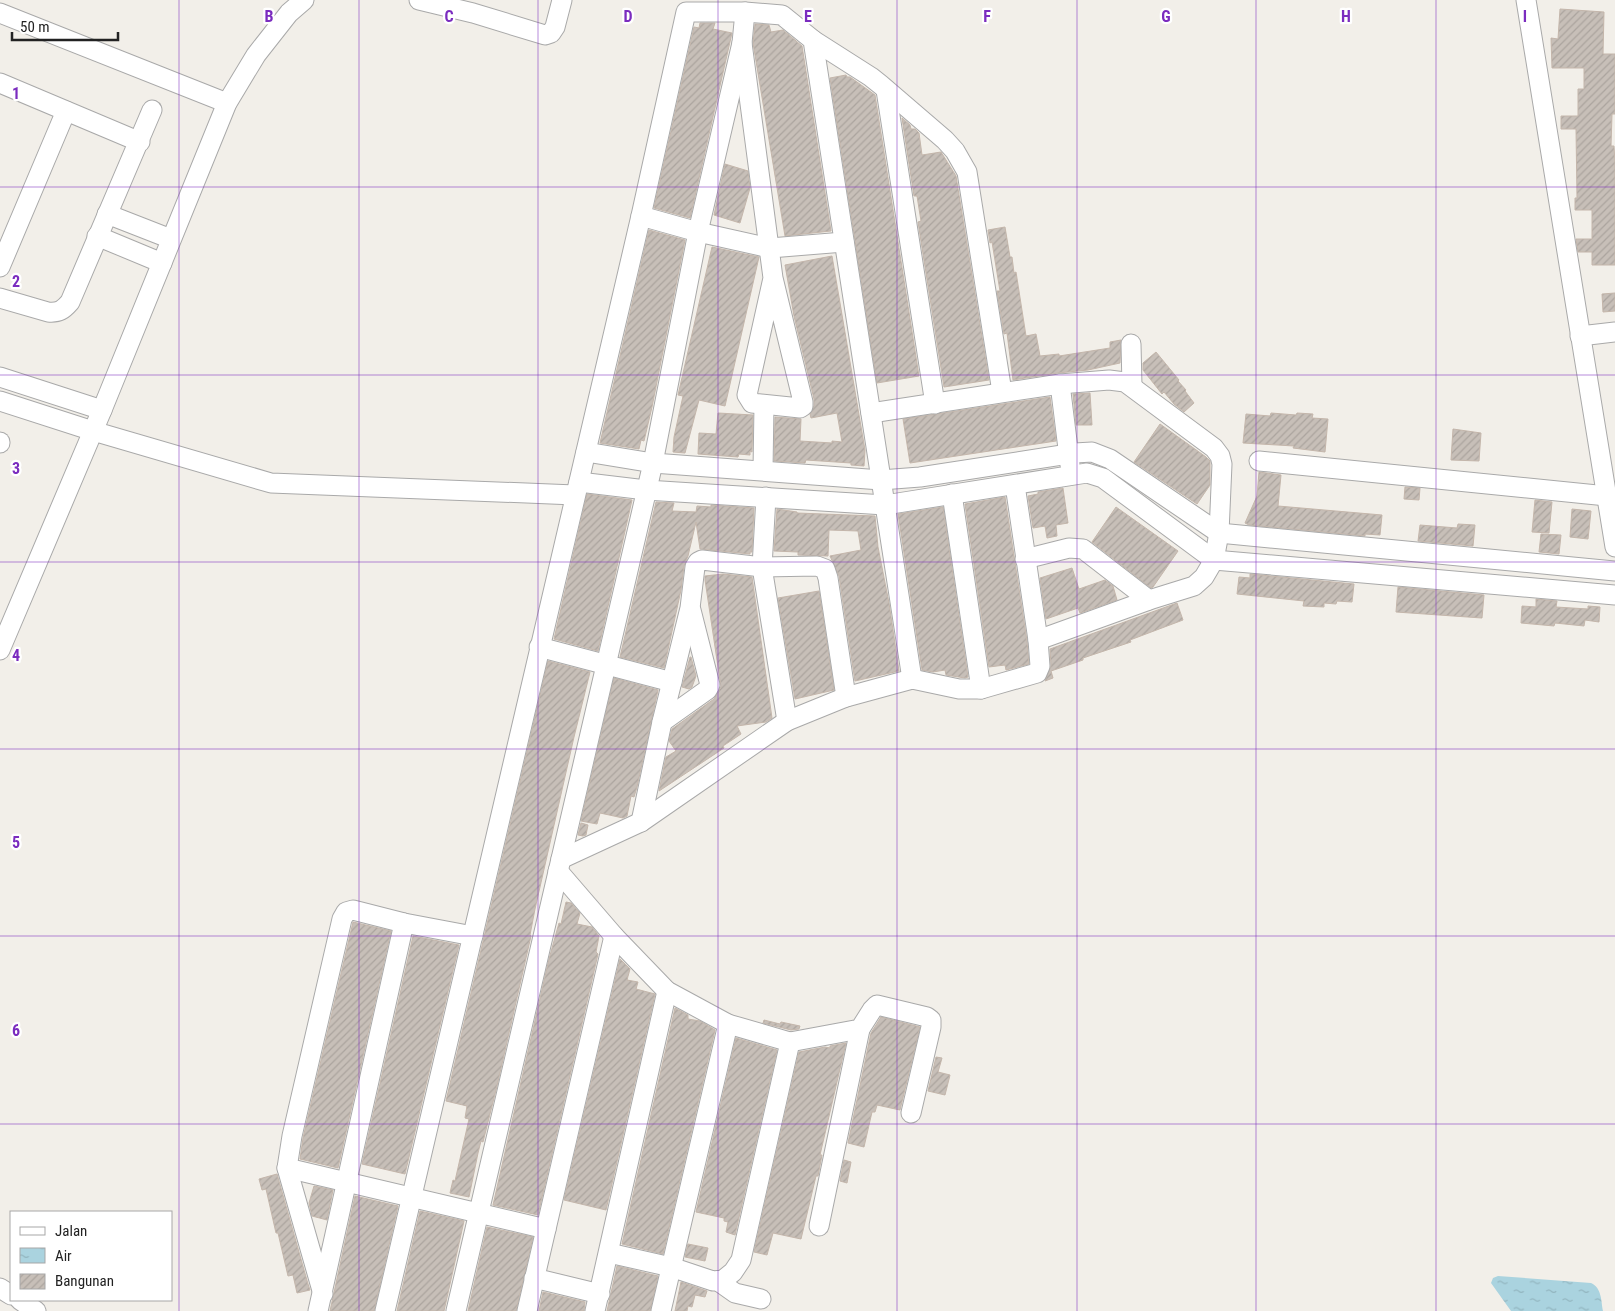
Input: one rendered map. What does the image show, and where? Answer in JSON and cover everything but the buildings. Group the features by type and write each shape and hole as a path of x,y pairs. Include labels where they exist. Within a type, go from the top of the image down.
{"street":[{"path":"0,650 102,410 227,103 256,55 289,13 304,0"},
{"path":"419,0 475,7 545,35 551,33 555,27 562,0"},
{"path":"1526,0 1615,546"},
{"path":"739,7 742,43 774,278 803,402 803,406 800,408 752,403 747,395 774,278"},
{"path":"385,1311 641,216 685,14 688,12 739,7 782,15 813,40 871,77 945,140 955,151 967,172 1002,392"},
{"path":"0,13 227,103"},
{"path":"813,40 912,679"},
{"path":"456,1311 653,463 698,232 742,43"},
{"path":"0,83 140,142"},
{"path":"886,90 934,404"},
{"path":"0,298 48,312 63,310 70,302 97,236 140,142 152,110"},
{"path":"0,267 66,111"},
{"path":"107,214 171,239"},
{"path":"641,216 698,232 770,248 844,242"},
{"path":"97,236 162,262"},
{"path":"1580,330 1615,332"},
{"path":"1131,344 1132,386"},
{"path":"0,377 102,410"},
{"path":"871,413 1060,384 1109,380 1125,382 1214,448 1220,456 1222,464 1223,533 1228,561"},
{"path":"1060,384 1071,475"},
{"path":"0,401 271,484 345,487 646,490 885,506 1087,473 1103,478 1228,561 1615,595"},
{"path":"763,470 764,405"},
{"path":"586,452 653,463 881,480 920,477 1092,452 1110,459 1223,533 1615,571"},
{"path":"1260,461 1607,496"},
{"path":"560,865 641,822 787,721 846,698 912,679 959,689 981,688 1037,672 1040,666 1038,640 1015,485"},
{"path":"952,494 981,688"},
{"path":"766,497 762,567 787,721"},
{"path":"1025,559 1069,548 1083,550 1149,600"},
{"path":"641,822 662,722 690,608 694,567 698,562 702,560 762,567 817,566 825,569 828,578 846,698"},
{"path":"1038,640 1194,586 1228,561"},
{"path":"1524,587 1525,563"},
{"path":"662,722 707,690 710,685 690,608"},
{"path":"539,647 672,682"},
{"path":"560,865 614,936 667,991 728,1024 790,1042 860,1029"},
{"path":"321,1302 287,1168 292,1136 342,919 346,912 352,910 404,923 473,936"},
{"path":"321,1302 404,923"},
{"path":"527,1311 614,936"},
{"path":"534,1278 597,1302 667,991"},
{"path":"820,1226 860,1029 877,1005 927,1017 931,1020 911,1113"},
{"path":"661,1311 728,1024"},
{"path":"718,1281 726,1278 742,1260 790,1042"},
{"path":"287,1168 546,1228"},
{"path":"609,1253 718,1281 734,1293 761,1299"},
{"path":"21,1301 36,1311"}],"water":[{"path":"1498,1276 1591,1283 1599,1291 1603,1311 1511,1311 1491,1283 1493,1278"}]}
